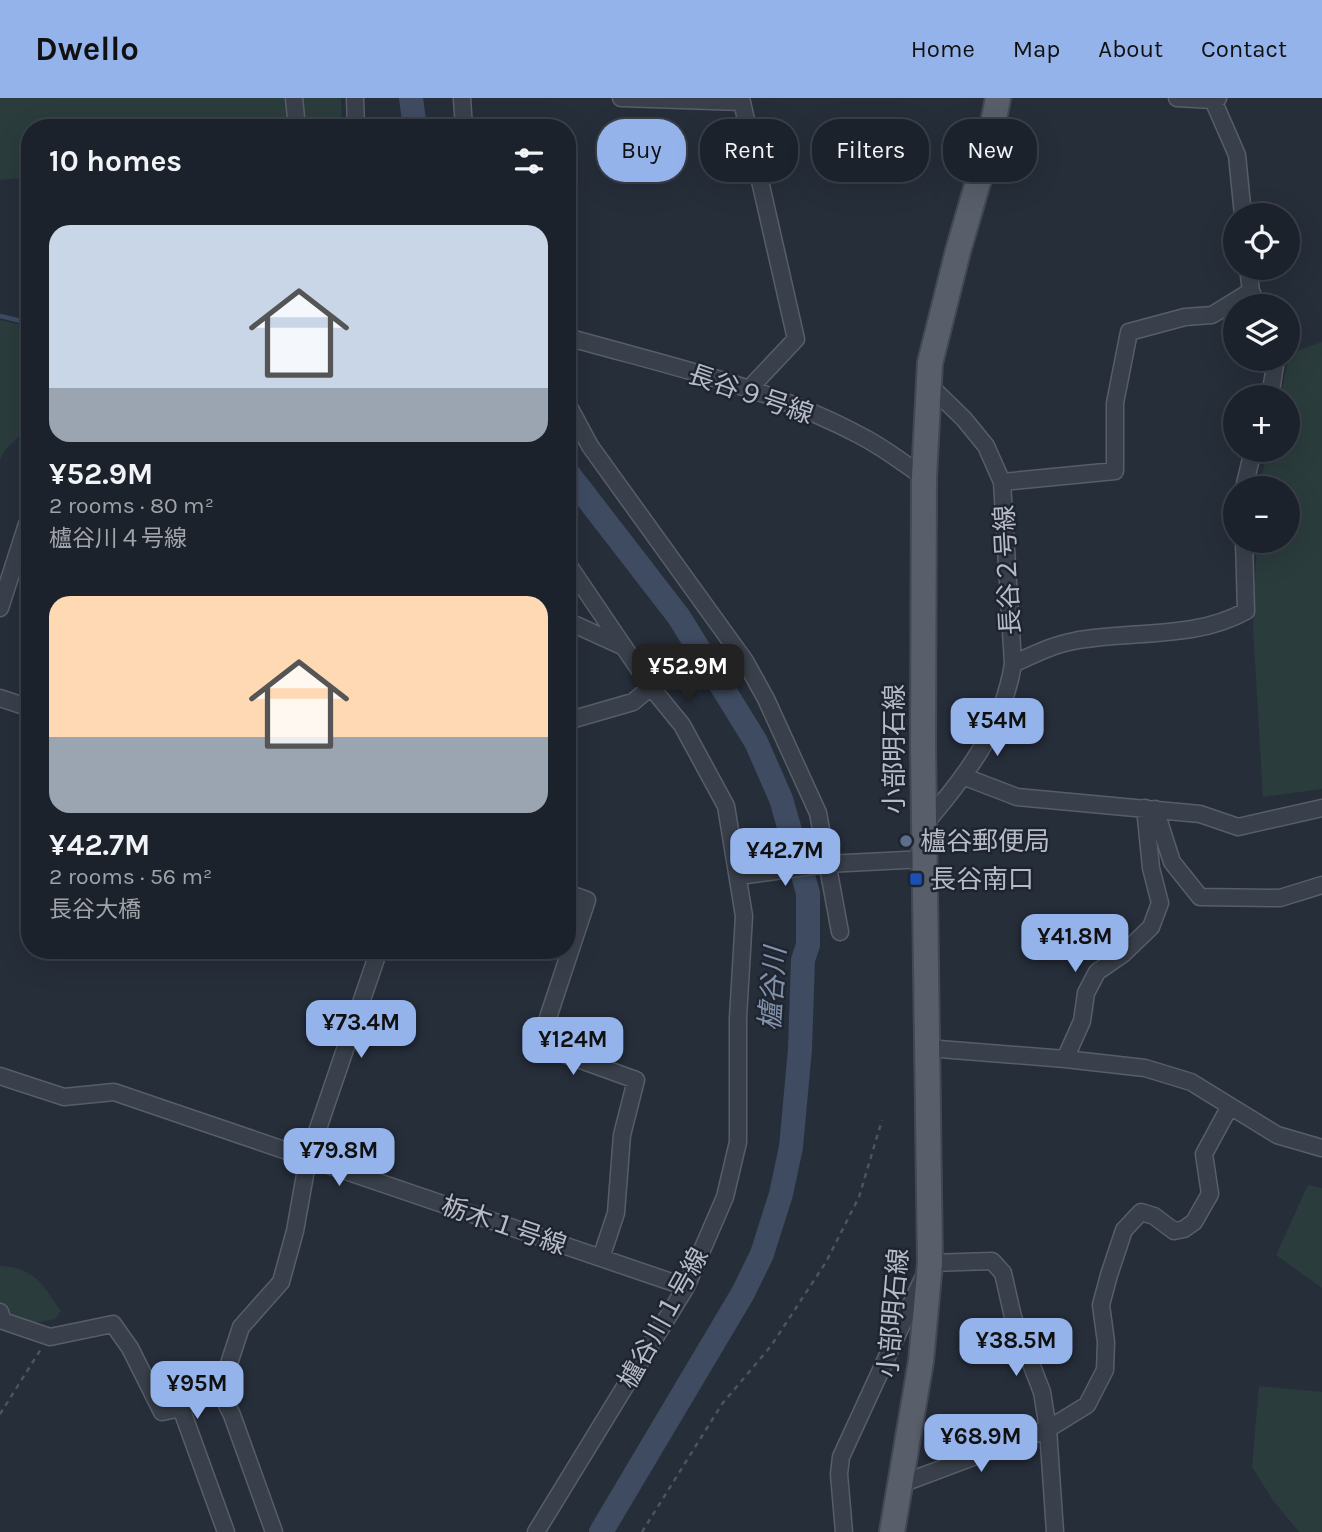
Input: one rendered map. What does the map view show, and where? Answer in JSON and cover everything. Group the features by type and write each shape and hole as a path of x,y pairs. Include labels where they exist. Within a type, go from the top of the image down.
{"main road":[{"name":"小部明石線","path":"892,1532 921,1361 930,1263 924,477 930,363 989,144 998,98"}],"street":[{"path":"294,98 296,119"},
{"path":"355,98 356,119"},
{"path":"462,98 463,119"},
{"path":"621,98 742,102 796,339 748,390"},
{"path":"1177,98 1216,99 1237,155 1242,203"},
{"path":"1250,280 1252,294"},
{"name":"長谷２号線","path":"1244,553 1246,611 1226,622 1161,633 1075,641 1045,649 1013,664 1002,482 1115,471 1115,403 1129,332 1185,317 1212,315 1251,291"},
{"name":"長谷９号線","path":"576,340 795,406 861,436 924,477"},
{"path":"929,385 964,419 986,446 1002,482"},
{"path":"576,420 590,446 755,680 818,813 840,932"},
{"path":"0,608 21,543"},
{"name":"櫨谷川１号線","path":"536,1532 686,1287 725,1197 738,1142 738,1018 744,916 726,806 681,725 651,687 576,576"},
{"path":"576,625 623,646"},
{"path":"925,825 965,777 996,722 1009,686 1013,664"},
{"path":"576,718 633,702 651,687"},
{"path":"0,698 21,705"},
{"path":"965,777 1017,797 1200,814 1238,827 1322,807"},
{"path":"1150,808 1172,862 1200,897 1280,898 1322,885"},
{"path":"1065,1059 1082,1021 1086,993 1097,972 1123,954 1151,927 1160,902 1151,868 1150,808"},
{"path":"739,876 827,864 925,859"},
{"path":"576,896 587,900 576,933"},
{"path":"274,1532 232,1415 220,1391 241,1327 281,1282 295,1231 308,1158 376,959"},
{"path":"567,959 538,1045 636,1080 622,1135 616,1213 601,1258"},
{"path":"927,1048 1145,1068 1191,1082 1277,1135 1322,1148"},
{"name":"栃木１号線","path":"0,1076 64,1097 114,1093 686,1287"},
{"path":"901,1484 1048,1429 1087,1405 1105,1370 1106,1342 1101,1305 1124,1230 1141,1212 1154,1216 1174,1231 1184,1229 1194,1222 1210,1194 1205,1154 1230,1106"},
{"path":"844,1532 839,1474 841,1457 930,1263 992,1261 1003,1273 1013,1317 1042,1392 1048,1429 1055,1532"},
{"path":"0,1312 3,1321 50,1337 113,1324 130,1348 162,1412 181,1408 220,1391"},
{"path":"181,1408 226,1532"}],"path":[{"path":"644,1532 722,1404 771,1346 826,1262 859,1197 882,1120"},
{"path":"0,1415 50,1337"}],"shaded area":[{"path":"0,98 341,98 342,119 21,119 21,178 0,180"},
{"path":"0,320 21,325 21,434 5,450 0,460"},
{"path":"1322,342 1322,789 1263,797 1253,627 1256,553 1300,553 1300,476 1262,476 1265,462 1300,462 1300,385 1283,385 1286,371 1300,371 1300,350"},
{"path":"1308,1185 1322,1188 1322,1288 1276,1255"},
{"path":"0,1266 22,1270 36,1279 61,1311 55,1319 23,1325 0,1314"},
{"path":"1259,1386 1322,1392 1322,1532 1299,1532 1272,1499 1252,1467"}],"waterway":[{"name":"櫨谷川","path":"411,98 414,119"},
{"path":"0,316 21,321"},
{"name":"櫨谷川","path":"576,484 679,617 756,742 781,799 808,893 808,945 803,960 800,1049 791,1147 781,1194 762,1254 743,1293 601,1532"}],"place":[{"name":"櫨谷郵便局","path":"906,841"},
{"name":"長谷南口","path":"916,879"}]}
